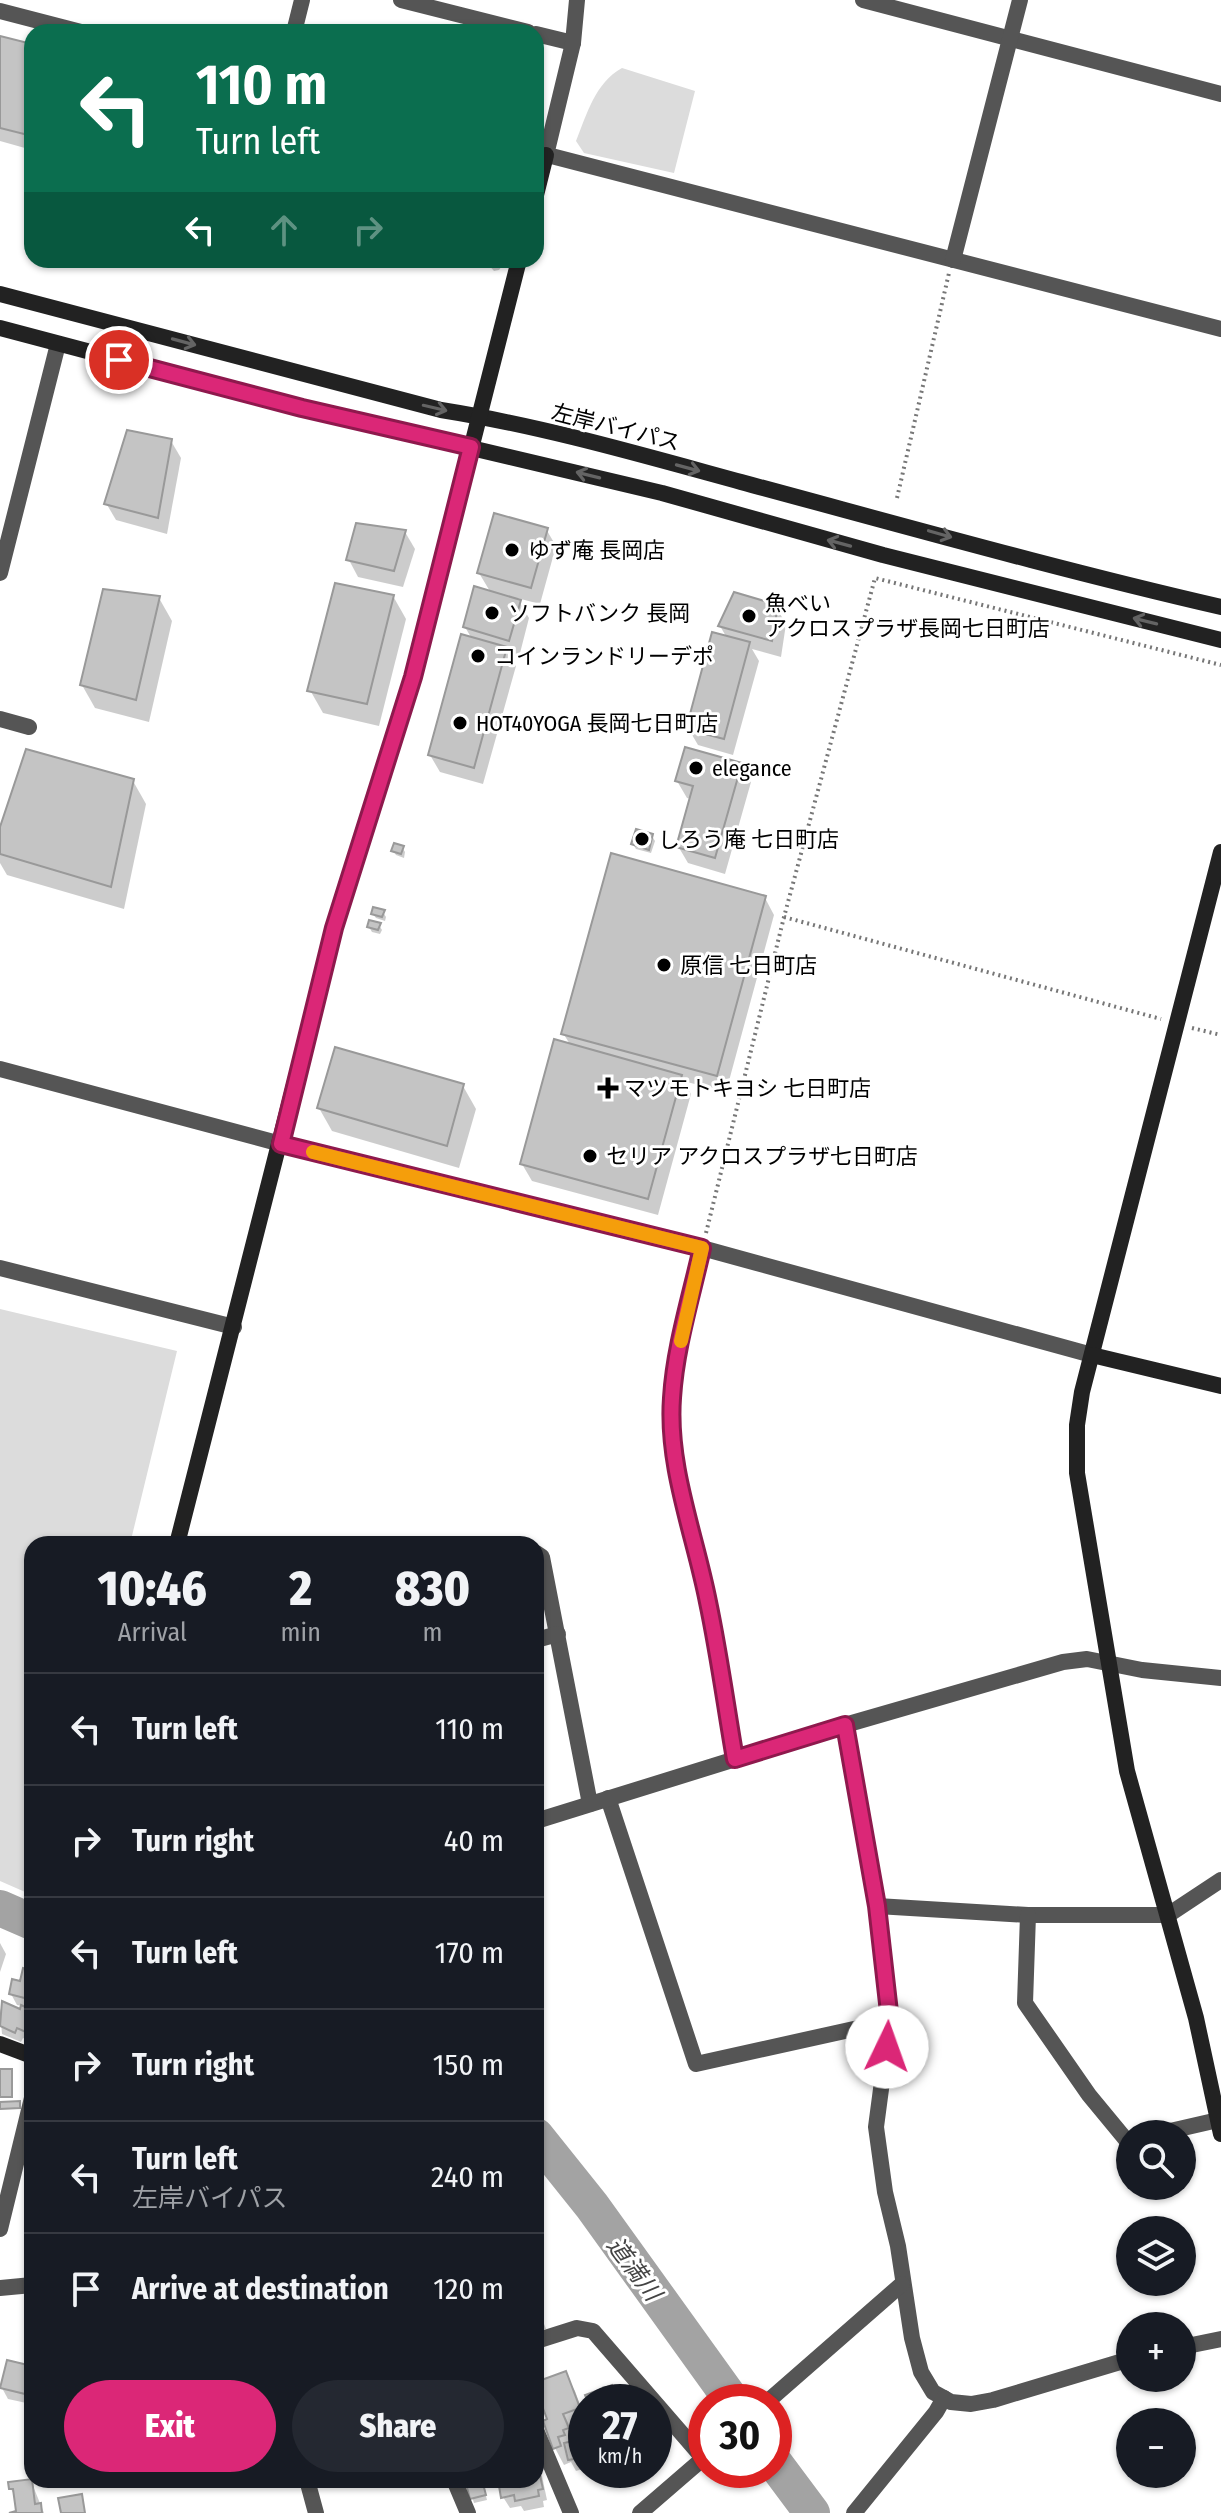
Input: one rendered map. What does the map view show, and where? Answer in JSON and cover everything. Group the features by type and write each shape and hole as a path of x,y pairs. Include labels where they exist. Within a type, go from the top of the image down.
{"street":[{"path":"296,24 302,0"},
{"path":"401,0 496,24"},
{"path":"544,144 573,43 577,0"},
{"path":"863,0 1221,94"},
{"path":"953,260 1020,0"},
{"path":"0,11 50,24"},
{"path":"544,36 573,43"},
{"path":"544,155 1221,329"},
{"path":"179,1536 334,928 413,677 517,268"},
{"name":"左岸バイパス","path":"0,294 441,410 480,416 893,521 1106,581 1221,607"},
{"path":"0,328 302,408 662,493 883,555 1221,640"},
{"path":"0,573 58,344"},
{"path":"0,719 29,727"},
{"path":"1196,2130 1220,2127 1196,2018 1127,1771 1081,1504 1075,1450 1080,1403 1221,852"},
{"path":"0,1069 281,1144 702,1248 1092,1355 1221,1386"},
{"path":"702,1248 676,1364 672,1399 673,1437 678,1472 708,1601 735,1759"},
{"path":"0,1268 234,1327"},
{"path":"544,1567 590,1804"},
{"path":"544,1638 558,1634"},
{"path":"544,1818 845,1725 1063,1662 1087,1659 1107,1661 1142,1670 1221,1678"},
{"path":"845,1725 877,1906 890,2021 876,2127 902,2284 921,2372 933,2392 951,2402 971,2404 1116,2363"},
{"path":"608,1798 696,2064 890,2021"},
{"path":"877,1906 1028,1915 1168,1915 1221,1880"},
{"path":"1028,1915 1025,2003 1089,2095 1116,2128"},
{"path":"0,2044 24,2053"},
{"path":"0,2229 24,2131"},
{"path":"788,2384 902,2284"},
{"path":"0,2288 24,2286"},
{"path":"544,2338 577,2328 593,2331 688,2439"},
{"path":"1196,2344 1221,2339"},
{"path":"854,2513 944,2398"},
{"path":"544,2449 571,2513"},
{"path":"640,2513 688,2471"},
{"path":"309,2488 316,2513"},
{"path":"457,2488 468,2513"}],"path":[{"path":"897,498 953,260"},
{"path":"702,1248 784,917 875,578 1221,665"},
{"path":"784,917 1221,1035"}],"shaded area":[{"path":"622,68 695,91 674,173 584,153 576,141 598,91"},
{"path":"0,1309 177,1351 132,1536 24,1536 24,1892 0,1881"}],"building":[{"path":"0,36 24,42 24,134 0,128"},
{"path":"127,430 172,439 158,518 104,504"},
{"name":"ゆず庵 長岡店","path":"494,513 548,528 531,588 477,573"},
{"path":"356,523 406,530 394,571 346,560"},
{"path":"335,583 394,595 367,704 307,691"},
{"name":"ソフトバンク 長岡","path":"474,586 521,600 509,641 463,627"},
{"path":"103,589 160,596 136,700 80,685"},
{"name":"魚べい アクロスプラザ長岡七日町店","path":"734,592 778,605 772,641 718,626"},
{"path":"712,632 750,642 724,739 686,729"},
{"path":"461,634 507,647 474,768 428,755"},
{"path":"685,747 742,763 715,858 676,847 693,786 675,781"},
{"path":"26,749 134,779 111,887 0,854 0,827"},
{"name":"しろう庵 七日町店","path":"636,829 653,834 649,850 631,844"},
{"path":"394,843 404,846 401,854 391,851"},
{"name":"原信 七日町店","path":"611,853 766,896 717,1076 561,1034"},
{"path":"373,907 385,910 382,917 371,914"},
{"path":"369,920 381,923 378,930 367,927"},
{"path":"554,1039 682,1075 648,1199 520,1164"},
{"path":"335,1047 464,1084 447,1146 317,1108"},
{"path":"23,1968 24,1998 9,1994 12,1979 20,1981"},
{"path":"2,2001 20,2009 21,2005 24,2006 24,2031 17,2028 15,2033 0,2026"},
{"path":"0,2069 12,2069 12,2097 0,2097"},
{"path":"20,2101 20,2108 0,2109 0,2102"},
{"path":"7,2360 24,2364 24,2394 0,2388"},
{"path":"566,2371 571,2384 568,2384 568,2412 563,2414 568,2428 563,2430 565,2435 558,2437 561,2446 553,2449 544,2424 547,2419 544,2379"},
{"path":"24,2480 24,2488 33,2488 35,2504 41,2503 42,2513 9,2513 16,2511 13,2489 9,2489 8,2482"},
{"path":"467,2488 484,2488 486,2495 470,2499"},
{"path":"499,2488 543,2488 538,2490 539,2496 515,2501 514,2495 501,2498"},
{"path":"82,2494 85,2513 61,2513 58,2498"}],"waterway":[{"name":"道満川","path":"0,1908 24,1918"},
{"name":"道満川","path":"544,2146 592,2206 720,2384"},
{"name":"道満川","path":"792,2486 812,2513"}],"slow traffic":[{"path":"313,1152 702,1248 681,1341"}],"place":[{"name":"ゆず庵 長岡店","path":"512,550"},
{"name":"ソフトバンク 長岡","path":"492,613"},
{"name":"魚べい アクロスプラザ長岡七日町店","path":"749,616"},
{"name":"コインランドリーデポ","path":"478,656"},
{"name":"HOT40YOGA 長岡七日町店","path":"460,723"},
{"name":"elegance","path":"696,768"},
{"name":"しろう庵 七日町店","path":"642,839"},
{"name":"原信 七日町店","path":"664,965"},
{"name":"マツモトキヨシ 七日町店","path":"608,1088"},
{"name":"セリア アクロスプラザ七日町店","path":"590,1156"}],"route":[{"path":"119,360 302,408 471,447 413,677 334,928 281,1144 702,1248 676,1364 672,1399 673,1437 678,1472 708,1601 735,1759 845,1725 877,1906 890,2021 887,2047"}]}
